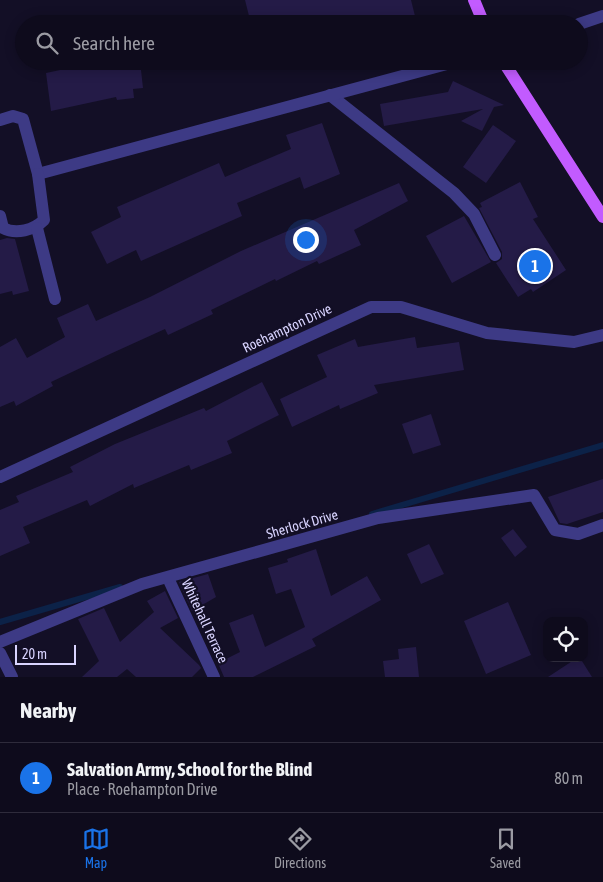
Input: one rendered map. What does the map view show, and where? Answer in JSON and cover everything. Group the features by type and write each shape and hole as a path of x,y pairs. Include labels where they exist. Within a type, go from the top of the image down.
{"main road":[{"path":"474,0 480,15"},
{"path":"509,70 603,217"}],"street":[{"path":"588,21 603,16"},
{"path":"38,174 424,70"},
{"path":"330,95 454,193 474,214 496,255"},
{"path":"0,120 13,116 23,119 38,174 44,220 36,228 10,232 3,228 0,216"},
{"path":"36,228 55,299"},
{"name":"Roehampton Drive","path":"0,476 371,307 401,307 487,333 574,342 603,335"},
{"name":"Sherlock Drive","path":"0,642 142,584 378,518 534,495 555,530 578,534 603,525"},
{"name":"Whitehall Terrace","path":"168,578 214,677"},
{"path":"0,653 12,677"}],"building":[{"path":"245,0 411,0 415,15 249,15"},
{"path":"60,70 141,70 143,88 133,89 134,98 117,100 116,97 51,111 46,73"},
{"path":"453,81 504,105 494,107 482,131 461,121 483,109 384,126 380,104 448,92"},
{"path":"322,123 340,174 304,189 300,177 237,203 242,216 141,261 136,250 107,264 91,232 121,217 117,207 219,163 225,177 291,149 286,135"},
{"path":"493,125 516,141 486,183 463,167"},
{"path":"520,182 538,217 533,219 566,270 533,292 531,289 518,297 496,263 502,259 502,252 479,208 482,207 480,203"},
{"path":"399,183 408,201 354,230 361,245 319,264 317,261 276,281 275,279 211,310 213,314 168,335 165,329 110,354 51,382 53,386 16,406 14,401 0,407 0,347 16,338 27,358 65,337 57,318 88,304 96,321 150,297 241,251"},
{"path":"464,216 491,262 452,283 426,236"},
{"path":"7,238 15,239 29,291 13,295 12,291 0,294 0,240"},
{"path":"415,337 417,348 459,342 464,370 374,385 378,393 340,409 339,405 292,427 280,399 327,377 317,355 355,339 358,347"},
{"path":"262,382 279,415 227,441 232,453 191,470 189,465 134,488 133,484 90,506 87,500 23,527 30,543 0,556 0,510 19,502 16,496 73,472 70,467 115,444 204,408 206,411"},
{"path":"431,414 441,445 413,454 402,424"},
{"path":"603,479 603,512 567,524 560,523 548,497"},
{"path":"513,529 527,547 515,557 501,538"},
{"path":"429,544 444,574 421,584 407,554"},
{"path":"316,549 331,596 367,576 381,600 312,639 316,646 253,677 224,677 218,663 240,652 229,623 253,614 265,647 305,627 291,589 276,594 268,568 288,562 287,559"},
{"path":"208,574 216,597 192,611 179,582"},
{"path":"165,591 178,618 160,628 201,668 192,677 136,677 127,669 117,677 82,677 99,661 78,619 104,608 120,642 154,612 147,601"},
{"path":"508,602 531,655 486,674 464,621"},
{"path":"416,647 419,677 385,677 383,661 399,659 398,649"},
{"path":"571,662 583,662 592,677 548,677"}],"waterway":[{"path":"372,514 603,445"},
{"path":"0,622 120,587"}],"place":[{"name":"Salvation Army, School for the Blind","path":"535,266"}]}
